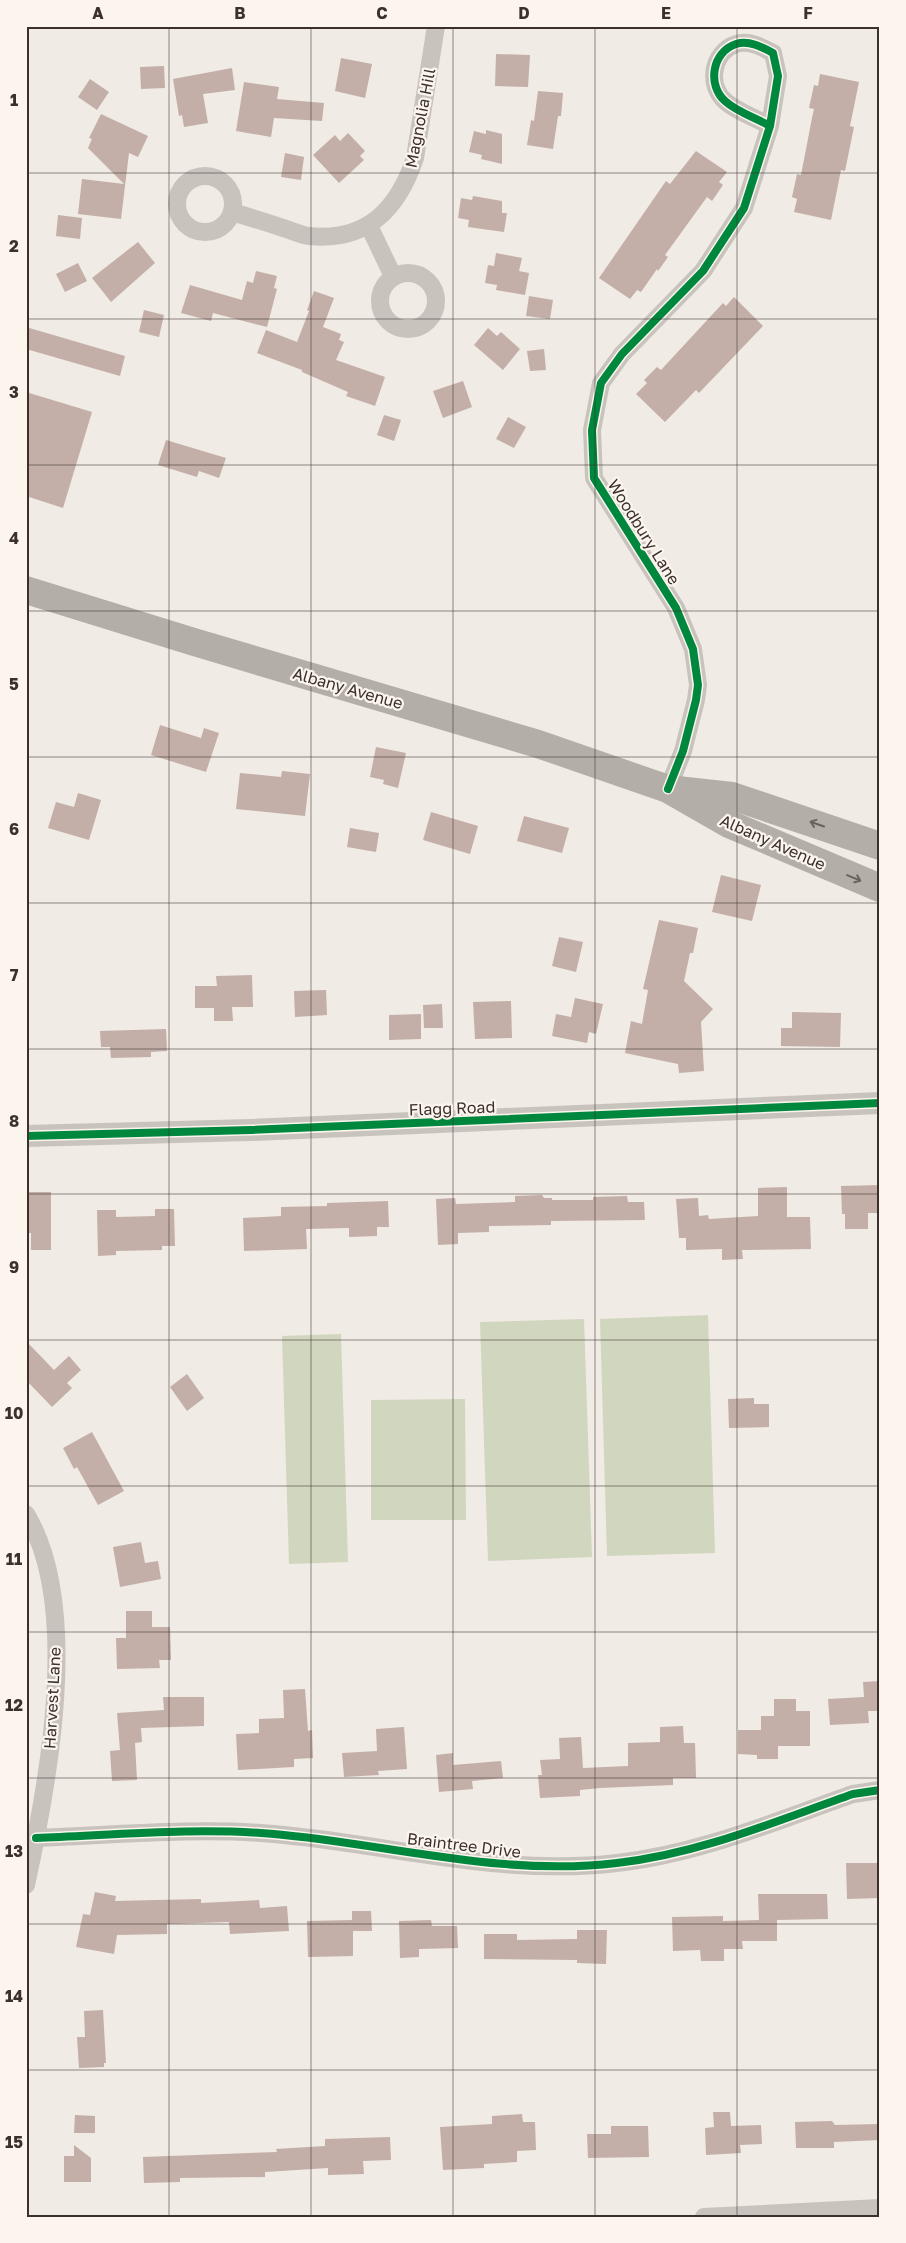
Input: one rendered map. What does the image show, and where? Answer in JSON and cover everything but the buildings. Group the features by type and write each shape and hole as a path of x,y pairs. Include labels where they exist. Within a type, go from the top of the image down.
{"highway":[{"name":"Albany Avenue","path":"26,590 538,744 668,789 729,824 880,888"},
{"name":"Albany Avenue","path":"668,789 732,796 880,846"}],"street":[{"name":"Magnolia Hill","path":"232,212 308,236 337,235 369,226 384,214 396,200 409,176 415,158 436,26"},
{"name":"Woodbury Lane","path":"668,789 683,752 696,700 698,685 693,649 676,608 594,478 592,430 600,383 622,354 703,271 744,208 770,126 778,76 773,52 757,44 736,44 721,53 713,70 716,86 725,101 770,126"},
{"path":"369,226 393,276"},
{"name":"Flagg Road","path":"26,1136 260,1130 880,1103"},
{"name":"Harvest Lane","path":"26,1514 43,1550 54,1593 56,1671 53,1725 36,1838 26,1885"},
{"name":"Braintree Drive","path":"36,1838 187,1832 272,1834 537,1867 617,1863 688,1850 853,1794 880,1790"},
{"path":"704,2217 880,2208"}],"green space":[{"path":"708,1315 715,1553 607,1556 600,1319"},
{"path":"584,1319 592,1557 488,1561 480,1322"},
{"path":"341,1334 348,1562 289,1564 282,1336"},
{"path":"465,1399 466,1520 371,1520 371,1400"}],"cycle path":[{"path":"668,789 683,751 696,700 698,685 693,649 676,608 594,478 592,430 601,383 622,354 703,271 744,208 770,126 778,76 773,53 760,46 746,43 736,44 728,48 717,61 714,78 719,94 725,101 741,112 770,126"},
{"path":"26,1136 251,1130 880,1103"},
{"path":"36,1838 155,1832 245,1832 317,1839 488,1863 574,1866 648,1859 678,1852 737,1835 853,1794 880,1790"}]}
